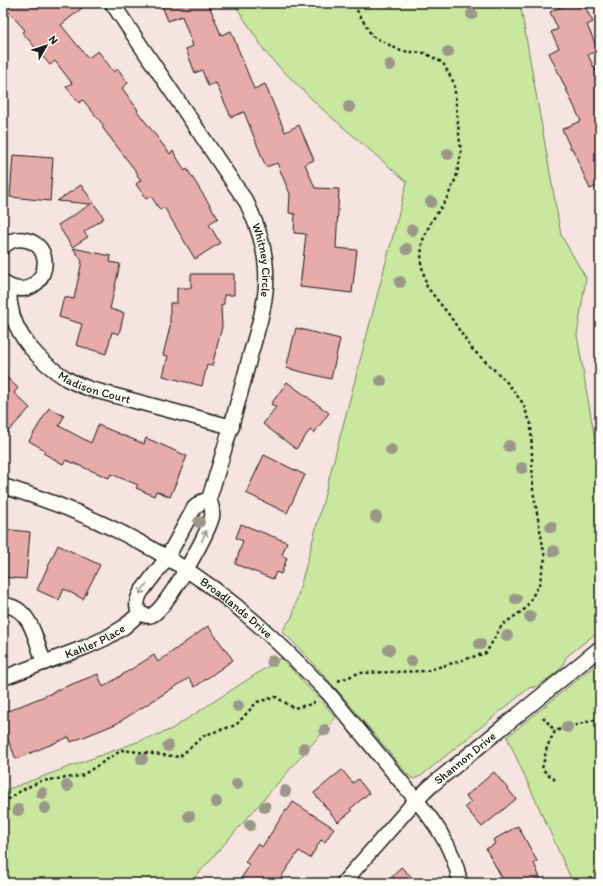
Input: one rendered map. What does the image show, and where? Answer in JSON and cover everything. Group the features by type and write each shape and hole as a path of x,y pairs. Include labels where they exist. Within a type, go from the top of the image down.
{"street":[{"name":"Whitney Circle","path":"112,3 247,203 258,227 263,247 266,271 265,294 261,315 232,427 209,499 213,508 212,518 204,538 186,570"},
{"name":"Madison Court","path":"3,246 12,240 20,239 29,241 36,245 44,258 45,266 43,274 39,281 33,286 26,289 18,289 7,285 17,329 32,349 50,367 69,380 90,389 232,427"},
{"name":"Broadlands Drive","path":"3,486 38,496 115,529 186,570 207,584 254,621 327,691 416,800 440,832 452,855 460,883"},
{"path":"186,570 168,598 157,611 152,615 146,616 140,613 137,605 138,598 148,582 167,558 194,508 201,502 209,499"},
{"path":"3,605 13,607 28,619 44,663"},
{"name":"Kahler Place","path":"3,678 106,638 124,627 140,613"},
{"name":"Shannon Drive","path":"343,883 416,800 432,785 600,648"}],"path":[{"path":"3,803 22,790 41,781 81,776 122,750 179,757 205,735 236,724 257,702 276,697 294,708 312,704 336,682 359,673 426,671 486,653 502,625 525,609 539,585 545,558 533,490 531,424 522,402 505,380 471,348 450,316 427,287 421,263 422,242 431,222 446,200 456,178 462,154 454,83 444,63 425,53 402,51 372,36 355,8 350,3"},
{"path":"543,717 555,731"},
{"path":"555,780 542,769 547,747 555,731 594,720 600,721"}],"green space":[{"path":"234,3 520,3 561,235 586,278 577,335 600,469 600,630 566,657 562,667 553,675 538,686 529,688 421,776 413,779 408,775 331,683 282,631 292,617 407,182 322,109 276,64 266,53"},
{"path":"281,658 336,717 190,883 3,883 3,791 170,730"},
{"path":"600,661 600,883 573,883 507,737"}],"building":[{"path":"3,3 88,3 61,25 88,58 98,51 114,72 118,69 128,83 122,88 138,110 137,111 170,154 173,151 185,171 187,169 218,218 209,224 220,243 195,259 164,207 160,210 151,196 146,199 136,184 141,180 137,175 138,174 102,127 104,126 83,100 79,103 66,87 72,83 55,61 50,65 22,32 25,30 3,6"},
{"path":"161,3 211,3 209,5 221,35 231,31 254,89 265,84 285,132 299,125 314,160 305,164 315,188 339,189 336,248 357,250 352,293 300,287 306,234 294,233 295,214 289,213 290,194 277,163 266,167 244,112 231,117 216,83 208,86 202,70 195,73 186,49 193,46 182,16 168,21"},
{"path":"569,3 583,3 593,22 587,25 598,50 588,55 600,80 600,185 590,189 562,129 581,121 549,53 559,48 551,32 558,29 550,12"},
{"path":"13,155 53,158 50,201 10,197"},
{"path":"81,185 104,218 84,232 88,237 72,247 58,225 91,204 57,201"},
{"path":"73,248 111,256 110,262 120,264 110,309 124,313 119,334 112,332 106,354 76,345 82,324 59,317 64,297 74,299 82,261"},
{"path":"191,274 234,274 234,295 224,295 224,304 221,305 222,327 212,366 207,365 202,386 163,376 168,356 163,355 170,327 170,303 177,303 177,288 191,288"},
{"path":"296,328 340,339 331,379 286,368"},
{"path":"3,374 18,388 14,393 30,408 3,437"},
{"path":"287,382 329,413 314,433 310,430 296,449 263,424 276,407 271,404"},
{"path":"49,408 64,416 59,426 91,443 98,425 144,444 146,438 187,456 170,497 156,491 154,496 136,488 138,485 111,474 109,478 66,460 63,464 43,453 45,450 29,441"},
{"path":"264,455 305,475 287,513 246,493"},
{"path":"241,524 287,542 282,555 287,558 281,574 276,572 273,579 235,564 243,541 236,538"},
{"path":"3,529 30,532 26,579 3,577"},
{"path":"58,545 100,565 83,599 64,589 59,600 37,590"},
{"path":"208,626 233,660 195,687 189,678 116,724 71,742 69,737 16,759 3,727 3,713 98,674 103,687 154,655 158,662"},
{"path":"342,770 353,783 358,779 369,793 350,809 352,811 338,822 314,793"},
{"path":"494,772 516,799 482,827 465,807 471,802 466,796"},
{"path":"293,802 334,828 325,842 321,840 310,858 299,851 277,883 238,883 250,865 245,862 257,844 262,847 286,810 287,811"},
{"path":"518,826 537,861 534,863 542,883 505,883 486,849 495,844 493,840"},
{"path":"401,867 418,883 387,883"}]}
